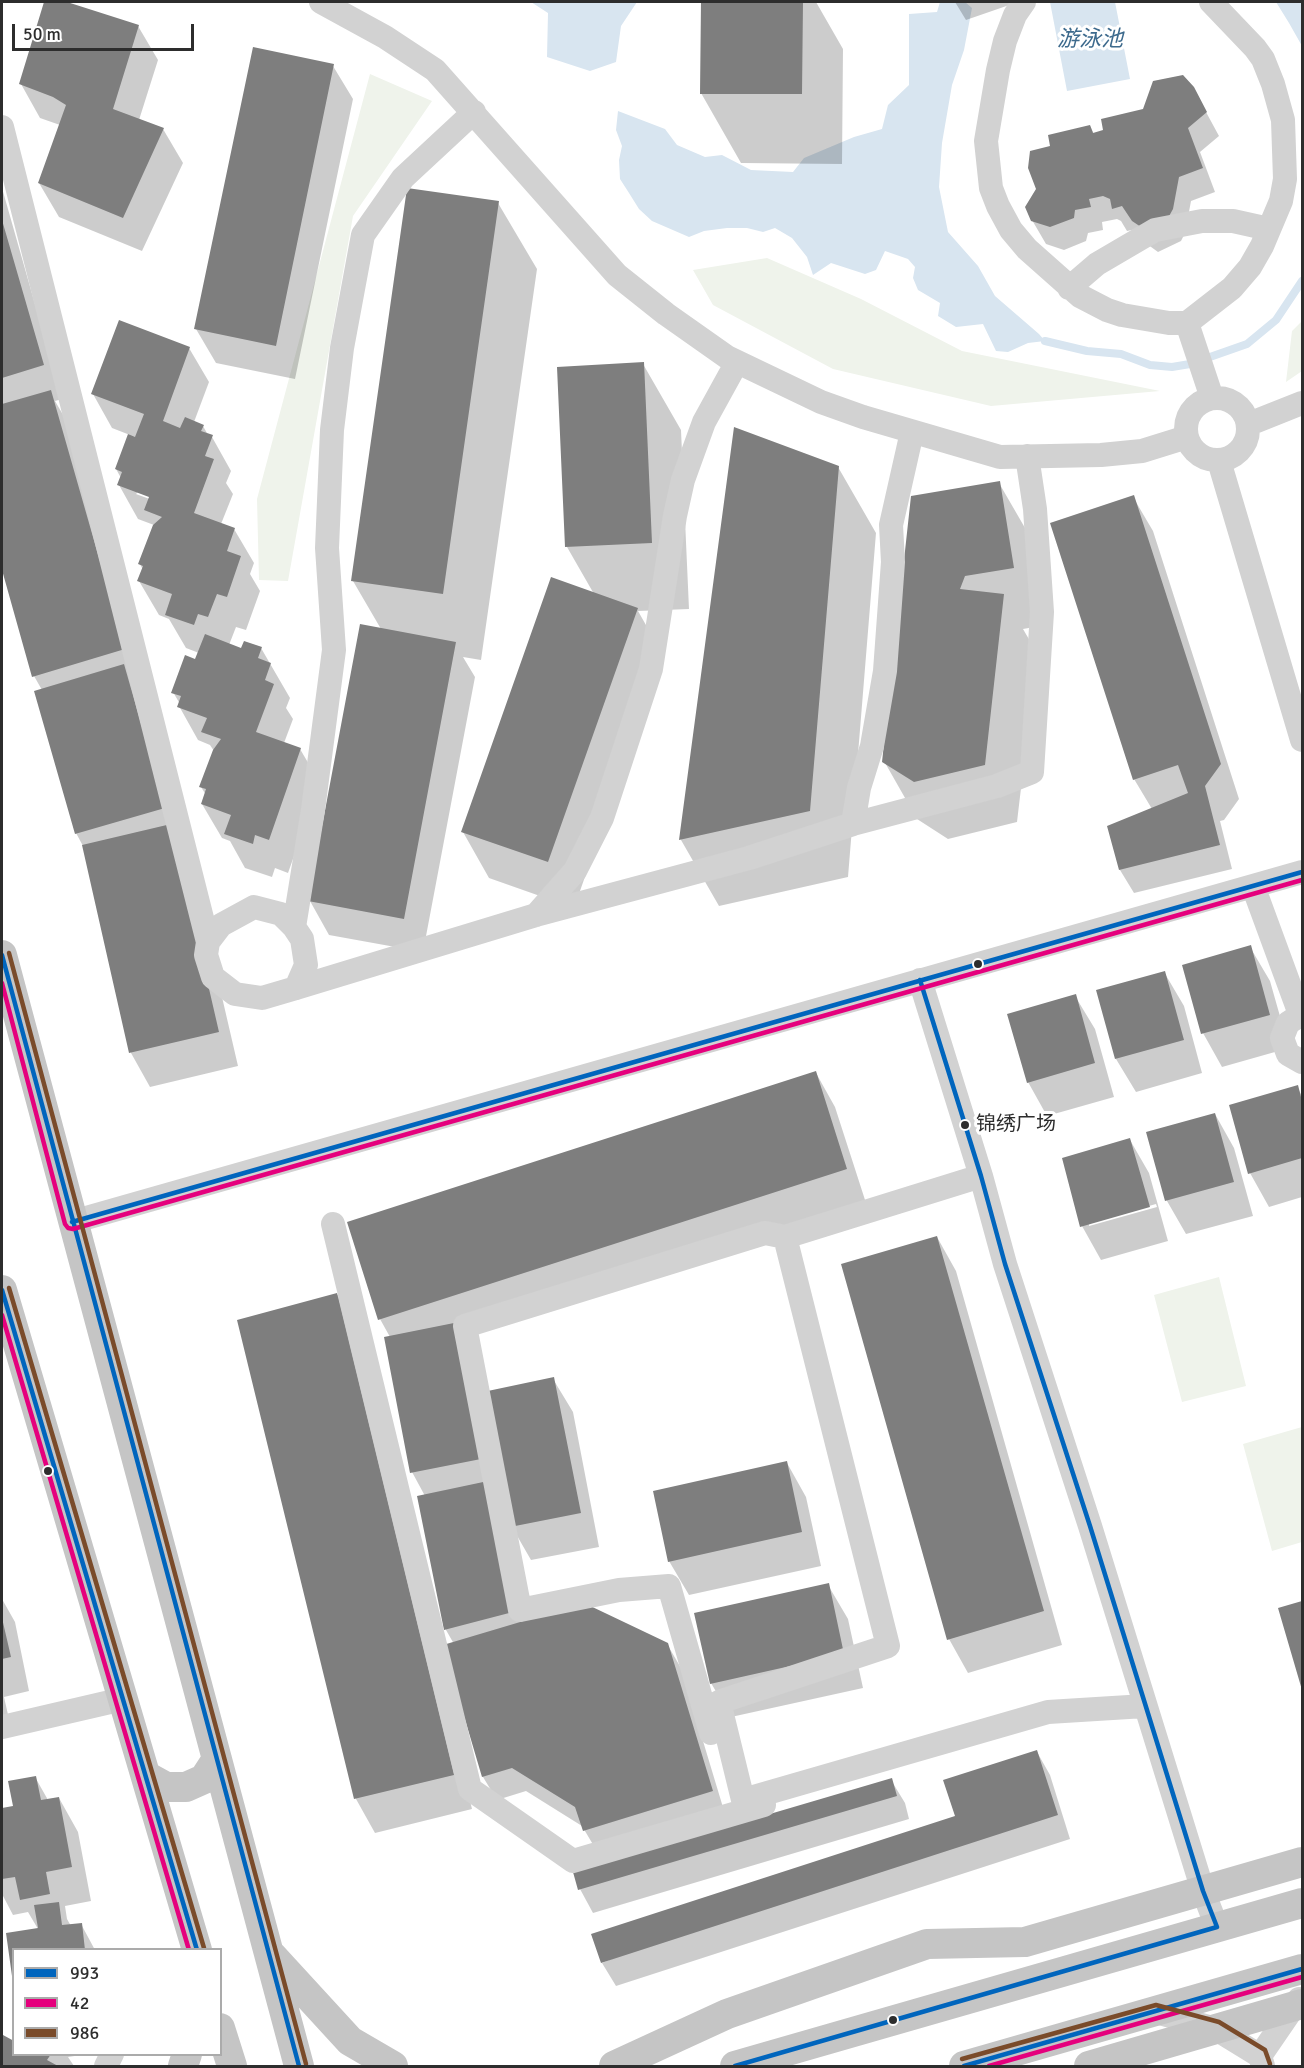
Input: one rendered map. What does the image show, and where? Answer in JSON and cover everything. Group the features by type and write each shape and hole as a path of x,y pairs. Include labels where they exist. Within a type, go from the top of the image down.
{"main road":[{"path":"2,955 298,2067"},
{"path":"2,1290 196,1948"},
{"path":"146,1776 166,1787 186,1787 204,1779 217,1759"},
{"path":"614,2067 727,2014 927,1944 1025,1942 1302,1862"},
{"path":"735,2067 1302,1903"},
{"path":"268,1952 350,2041 393,2067"},
{"path":"964,2067 1302,1969"},
{"path":"1089,2067 1299,2002"},
{"path":"222,2034 232,2067"}],"street":[{"path":"321,2 385,37 435,70 617,275 666,314 727,357 821,402 912,432 1000,457 1101,455 1142,451 1186,437"},
{"path":"1024,2 1015,15 998,70 986,141 991,188 998,206 1011,230 1027,249 1069,288 1095,305 1122,315 1169,323 1187,322 1232,288 1250,267 1281,201 1285,179 1282,120 1273,84 1263,59 1211,2"},
{"path":"294,927 314,810 334,650 327,548 332,430 342,348 363,235 404,178 474,112"},
{"path":"2,127 208,942 206,955 213,977 235,994 262,998 536,915 740,861 853,824 996,786 1032,772 1042,612 1035,510 1027,456"},
{"path":"1069,288 1097,264 1155,230 1202,221 1233,221 1269,229"},
{"path":"1187,322 1212,398"},
{"path":"536,915 575,871 602,818 651,669 683,480 704,422 737,362"},
{"path":"1212,398 1222,398 1240,406 1249,424 1249,434 1239,452 1220,461 1209,460 1199,455 1191,447 1186,437 1188,416 1194,407 1212,398"},
{"path":"1249,424 1302,403"},
{"path":"853,824 859,788 872,746 885,671 893,562 891,525 912,432"},
{"path":"1220,461 1302,740"},
{"path":"72,1222 1302,872"},
{"path":"1253,886 1301,1014 1288,1023 1282,1038 1288,1054 1302,1062"},
{"path":"208,942 221,925 254,907 281,914 302,939 306,965 296,988"},
{"path":"920,980 981,1176 1005,1264 1203,1891 1217,1928"},
{"path":"737,1802 669,1586 618,1590 520,1610 465,1326 765,1233 785,1237 981,1176"},
{"path":"333,1224 470,1789 554,1859 573,1862 715,1820 1038,1722 1054,1711"},
{"path":"737,1802 719,1702 888,1646 785,1237"},
{"path":"2,1726 123,1699"},
{"path":"554,1859 737,1802 1054,1711 1146,1706"},
{"path":"1156,2012 1216,2029 1262,2061 1299,2002"}],"shaded area":[{"path":"370,74 432,101 353,216 288,581 259,580 257,499"},
{"path":"767,258 861,299 962,351 1160,391 991,406 833,369 713,305 693,270"},
{"path":"1302,321 1302,371 1286,382 1292,331"},
{"path":"1219,1277 1246,1386 1182,1402 1154,1295"},
{"path":"1302,1427 1302,1542 1272,1551 1243,1444"}],"water":[{"path":"531,2 637,2 621,26 616,62 590,71 547,57 548,13"},
{"path":"940,2 965,2 972,8 964,50 952,85 942,143 939,187 948,232 978,266 995,296 1045,341 1028,343 1008,352 996,351 983,324 956,327 938,316 940,303 918,290 913,278 915,267 908,259 885,251 876,270 865,274 831,263 813,275 807,257 792,238 775,228 763,232 747,228 727,228 704,231 689,237 652,221 639,209 620,179 619,160 622,146 616,130 618,111 665,129 677,145 705,157 722,155 751,170 793,172 804,158 854,137 882,129 888,105 909,85 909,14 937,12"},
{"name":"游泳池","path":"1050,2 1115,2 1130,79 1067,91"},
{"path":"1276,2 1302,2 1302,46 1289,23"}],"building":[{"path":"44,2 67,2 139,25 113,109 164,128 123,218 38,183 66,105 53,97 19,84"},
{"path":"701,2 803,2 802,94 700,94"},
{"path":"253,47 334,64 276,346 194,329"},
{"path":"1183,75 1194,87 1207,112 1188,128 1203,168 1179,177 1173,209 1168,218 1144,229 1132,221 1122,206 1112,209 1110,199 1103,196 1089,199 1091,207 1075,210 1074,218 1050,227 1031,221 1025,207 1036,189 1028,168 1030,151 1050,146 1048,135 1090,125 1093,133 1103,130 1101,119 1143,109 1153,81"},
{"path":"407,188 499,201 443,594 351,581"},
{"path":"2,220 44,365 2,378"},
{"path":"119,320 190,347 163,421 180,428 185,417 204,425 201,431 213,435 205,456 214,459 194,513 235,528 227,551 241,556 227,597 217,594 208,617 198,614 194,625 165,615 172,594 137,581 143,566 138,564 153,525 162,517 144,510 149,497 117,485 122,472 115,469 128,434 135,437 144,414 91,394"},
{"path":"644,362 652,543 565,547 557,367"},
{"path":"51,390 125,649 32,677 2,570 2,404"},
{"path":"734,427 839,466 810,811 679,840"},
{"path":"1000,481 1014,568 965,576 960,589 1004,594 985,765 914,782 882,762 911,496"},
{"path":"1134,495 1221,764 1205,786 1220,845 1119,870 1107,826 1188,793 1178,765 1133,780 1050,523"},
{"path":"551,577 638,608 548,862 461,832"},
{"path":"360,624 456,642 404,919 308,901"},
{"path":"205,634 241,648 244,641 262,647 258,658 271,663 265,680 274,684 256,732 301,748 269,840 255,835 253,844 224,834 231,815 201,804 206,789 199,787 213,750 221,739 201,732 207,718 177,707 181,696 171,693 185,655 195,659"},
{"path":"124,664 165,808 75,834 34,691"},
{"path":"171,824 219,1032 129,1053 82,845"},
{"path":"1251,945 1270,1015 1201,1034 1182,965"},
{"path":"1165,971 1184,1040 1115,1059 1096,990"},
{"path":"1076,994 1095,1063 1027,1083 1007,1014"},
{"path":"816,1071 847,1169 378,1320 347,1222"},
{"path":"1298,1085 1302,1101 1302,1158 1248,1174 1229,1105"},
{"path":"1215,1113 1234,1182 1165,1201 1146,1132"},
{"path":"1130,1138 1150,1207 1080,1227 1062,1158"},
{"path":"937,1236 1044,1611 947,1640 841,1264"},
{"path":"337,1293 454,1775 354,1799 237,1320"},
{"path":"454,1323 481,1459 410,1473 384,1337"},
{"path":"554,1377 581,1513 510,1527 483,1392"},
{"path":"787,1461 802,1532 668,1562 653,1491"},
{"path":"488,1481 513,1612 444,1630 417,1496"},
{"path":"829,1583 844,1654 710,1684 694,1613"},
{"path":"1302,1601 1302,1690 1278,1608"},
{"path":"584,1603 668,1643 713,1791 583,1831 575,1807 512,1768 482,1777 443,1645"},
{"path":"2,1618 11,1657 2,1659"},
{"path":"1037,1750 1058,1815 601,1963 591,1934 955,1816 943,1780"},
{"path":"36,1776 41,1800 59,1797 72,1867 46,1872 50,1894 20,1900 15,1877 2,1879 2,1808 13,1806 8,1781"},
{"path":"892,1778 897,1796 578,1890 573,1872"},
{"path":"59,1902 62,1925 82,1923 85,1948 12,1948 12,1976 6,1933 38,1928 34,1905"},
{"path":"3,2035 12,2040 12,2056 50,2056 47,2060 58,2066 2,2066"}],"waterway":[{"path":"1045,341 1087,351 1121,354 1150,365 1172,367 1190,364 1247,344 1276,320 1302,281"}],"transit line":[{"name":"993","path":"72,1222 1302,872"},
{"name":"42","path":"2,983 65,1224 68,1228 73,1229 1302,880"},
{"name":"986","path":"9,953 306,2064"},
{"name":"993","path":"2,955 299,2066"},
{"name":"993","path":"735,2066 1217,1927 1203,1891 1090,1526 1005,1264 981,1176 920,980"},
{"name":"986","path":"9,1288 204,1948"},
{"name":"993","path":"2,1290 196,1948"},
{"name":"42","path":"2,1315 188,1948"},
{"name":"993","path":"964,2066 1302,1969"},
{"name":"42","path":"989,2066 1302,1977"},
{"name":"986","path":"962,2059 1156,2005 1219,2022 1265,2050 1270,2064"}],"place":[{"name":"锦绣广场","path":"965,1125"}]}
